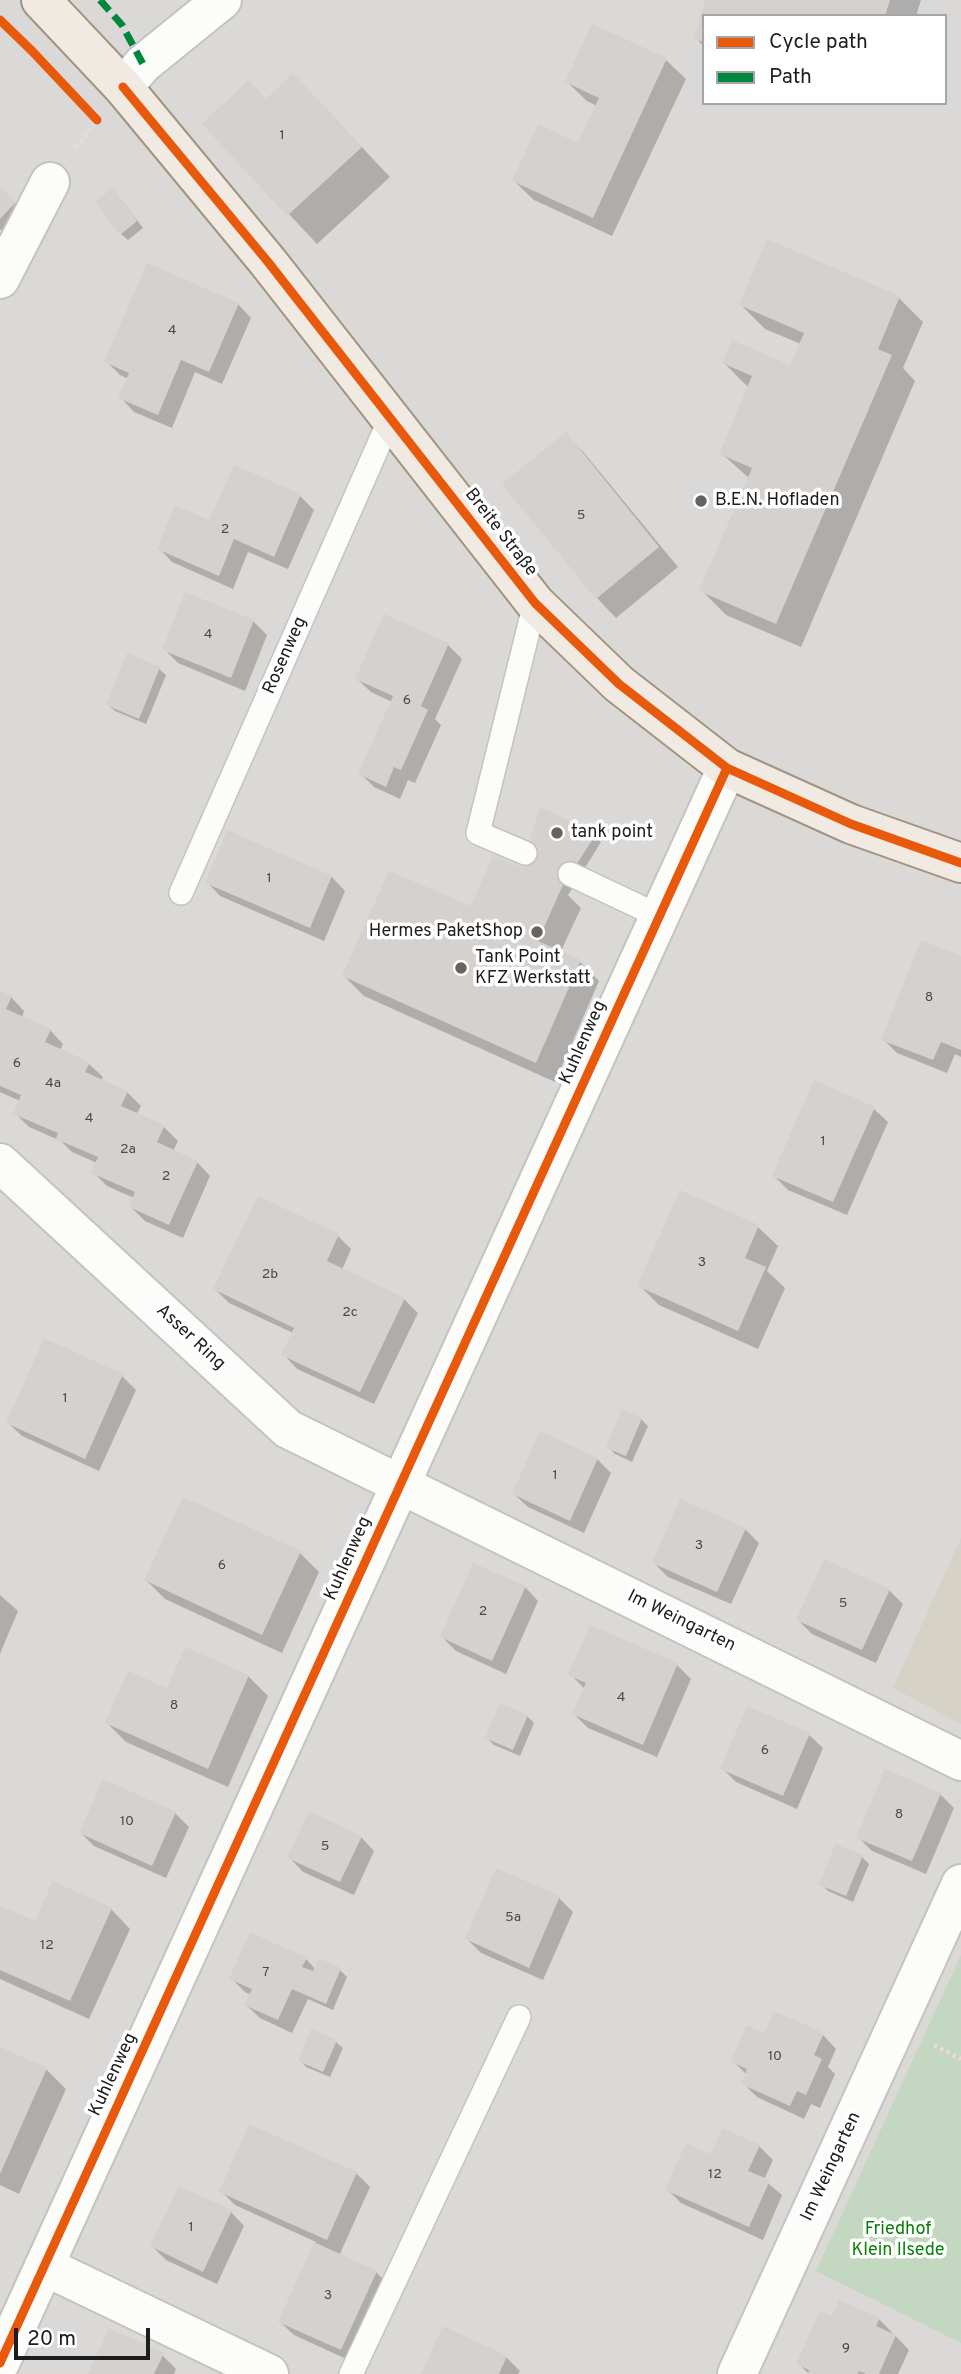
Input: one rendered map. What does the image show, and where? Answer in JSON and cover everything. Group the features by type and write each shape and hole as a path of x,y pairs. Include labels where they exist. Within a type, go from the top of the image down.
{"main road":[{"name":"Breite Straße","path":"41,0 123,87 268,262 535,603 619,684 727,768 851,824 961,863"}],"street":[{"path":"123,87 143,64 222,0"},
{"path":"0,279 50,182"},
{"name":"Kuhlenweg","path":"0,2363 727,768"},
{"name":"Asser Ring","path":"0,1163 288,1429 401,1483"},
{"name":"Im Weingarten","path":"401,1483 961,1761"},
{"name":"Im Weingarten","path":"737,2374 961,1884"},
{"path":"44,2266 270,2374"}],"lane":[{"name":"Rosenweg","path":"181,893 390,419"},
{"path":"525,853 478,833 535,603"},
{"path":"570,874 659,916"},
{"path":"351,2374 519,2017"}],"path":[{"path":"50,182 123,87"}],"shaded area":[{"path":"0,0 961,0 961,2374 0,2374"},
{"path":"961,1538 961,1724 893,1688"}],"green space":[{"name":"Friedhof Klein Ilsede","path":"961,1955 961,2343 816,2271"}],"building":[{"path":"705,0 890,0 886,14 702,14 702,41 694,39"},
{"path":"592,24 667,58 593,218 512,181 538,124 578,143 599,98 565,82"},
{"path":"293,73 362,147 287,216 202,124 249,80 266,99"},
{"path":"0,186 16,202 0,219"},
{"path":"113,188 137,221 120,235 95,201"},
{"path":"767,239 900,296 878,349 892,355 776,624 699,591 752,468 719,454 752,376 722,363 732,340 790,365 804,333 739,305"},
{"path":"147,263 239,303 209,372 181,360 158,415 118,398 129,373 104,362"},
{"path":"566,432 659,547 596,599 502,484"},
{"path":"234,465 301,494 274,557 234,539 219,576 157,549 175,505 209,520"},
{"path":"185,592 254,620 231,678 162,650"},
{"path":"384,614 449,643 421,706 428,710 401,770 394,767 386,787 358,774 393,696 355,679"},
{"path":"127,653 160,667 139,719 106,705"},
{"name":"Tank Point KFZ Werkstatt","path":"540,807 596,834 562,887 538,941 581,960 536,1063 342,976 389,871 471,906 493,856 522,868"},
{"path":"227,830 332,876 310,928 205,883"},
{"path":"921,940 961,956 961,1050 941,1042 933,1060 881,1040"},
{"path":"0,991 12,996 6,1009 51,1029 45,1042 90,1062 85,1072 128,1091 121,1106 165,1125 157,1142 198,1161 169,1225 129,1207 135,1192 91,1173 98,1157 56,1139 58,1133 13,1114 21,1095 0,1086"},
{"path":"814,1080 875,1107 833,1202 772,1176"},
{"path":"680,1190 759,1225 745,1258 766,1267 738,1331 637,1286"},
{"path":"258,1196 339,1234 327,1261 405,1298 360,1392 281,1355 294,1328 213,1289"},
{"path":"44,1338 123,1374 85,1459 6,1423"},
{"path":"622,1409 642,1418 626,1456 606,1448"},
{"path":"540,1431 598,1458 570,1521 512,1494"},
{"path":"183,1497 301,1551 262,1635 144,1580"},
{"path":"680,1499 746,1528 717,1592 652,1563"},
{"path":"824,1559 890,1589 862,1650 796,1620"},
{"path":"473,1563 526,1586 492,1661 440,1637"},
{"path":"590,1625 678,1663 643,1745 572,1714 586,1683 568,1675"},
{"path":"185,1647 249,1675 208,1769 105,1723 128,1671 167,1688"},
{"path":"500,1703 528,1715 513,1750 485,1738"},
{"path":"747,1706 810,1733 783,1796 720,1769"},
{"path":"885,1769 941,1793 912,1861 856,1838"},
{"path":"103,1779 176,1812 152,1866 79,1833"},
{"path":"309,1811 362,1836 340,1882 287,1858"},
{"path":"835,1844 863,1855 846,1896 819,1885"},
{"path":"496,1868 560,1896 529,1968 465,1939"},
{"path":"53,1881 112,1908 70,2001 0,1970 0,1906 35,1921"},
{"path":"250,1932 307,1958 302,1967 313,1971 319,1958 341,1968 326,2004 292,1989 278,2020 244,2005 252,1989 229,1979"},
{"path":"774,2011 824,2033 814,2055 822,2059 806,2095 797,2091 790,2106 741,2084 747,2069 731,2062 747,2025 764,2033"},
{"path":"311,2029 337,2040 323,2072 298,2061"},
{"path":"0,2047 47,2068 0,2174"},
{"path":"249,2124 357,2172 327,2240 219,2192"},
{"path":"722,2128 760,2145 748,2171 770,2180 749,2227 665,2190 686,2143 711,2154"},
{"path":"179,2186 232,2210 203,2272 150,2246"},
{"path":"314,2242 377,2271 341,2350 278,2322"},
{"path":"839,2300 880,2318 876,2326 896,2335 879,2374 859,2371 858,2374 808,2374 809,2370 796,2364 820,2311 832,2316"},
{"path":"443,2326 507,2356 499,2374 421,2374"},
{"path":"109,2328 164,2353 154,2374 88,2374"}],"marked path":[{"path":"100,0 122,25 143,64"}],"cycle path":[{"path":"0,20 97,120"},
{"path":"123,87 268,262 535,603 619,684 727,768 851,824 961,863"},
{"path":"0,2363 727,768"}],"place":[{"name":"B.E.N. Hofladen","path":"701,501"},
{"name":"tank point","path":"557,833"},
{"name":"Hermes PaketShop","path":"537,932"},
{"name":"Tank Point KFZ Werkstatt","path":"461,968"}]}
